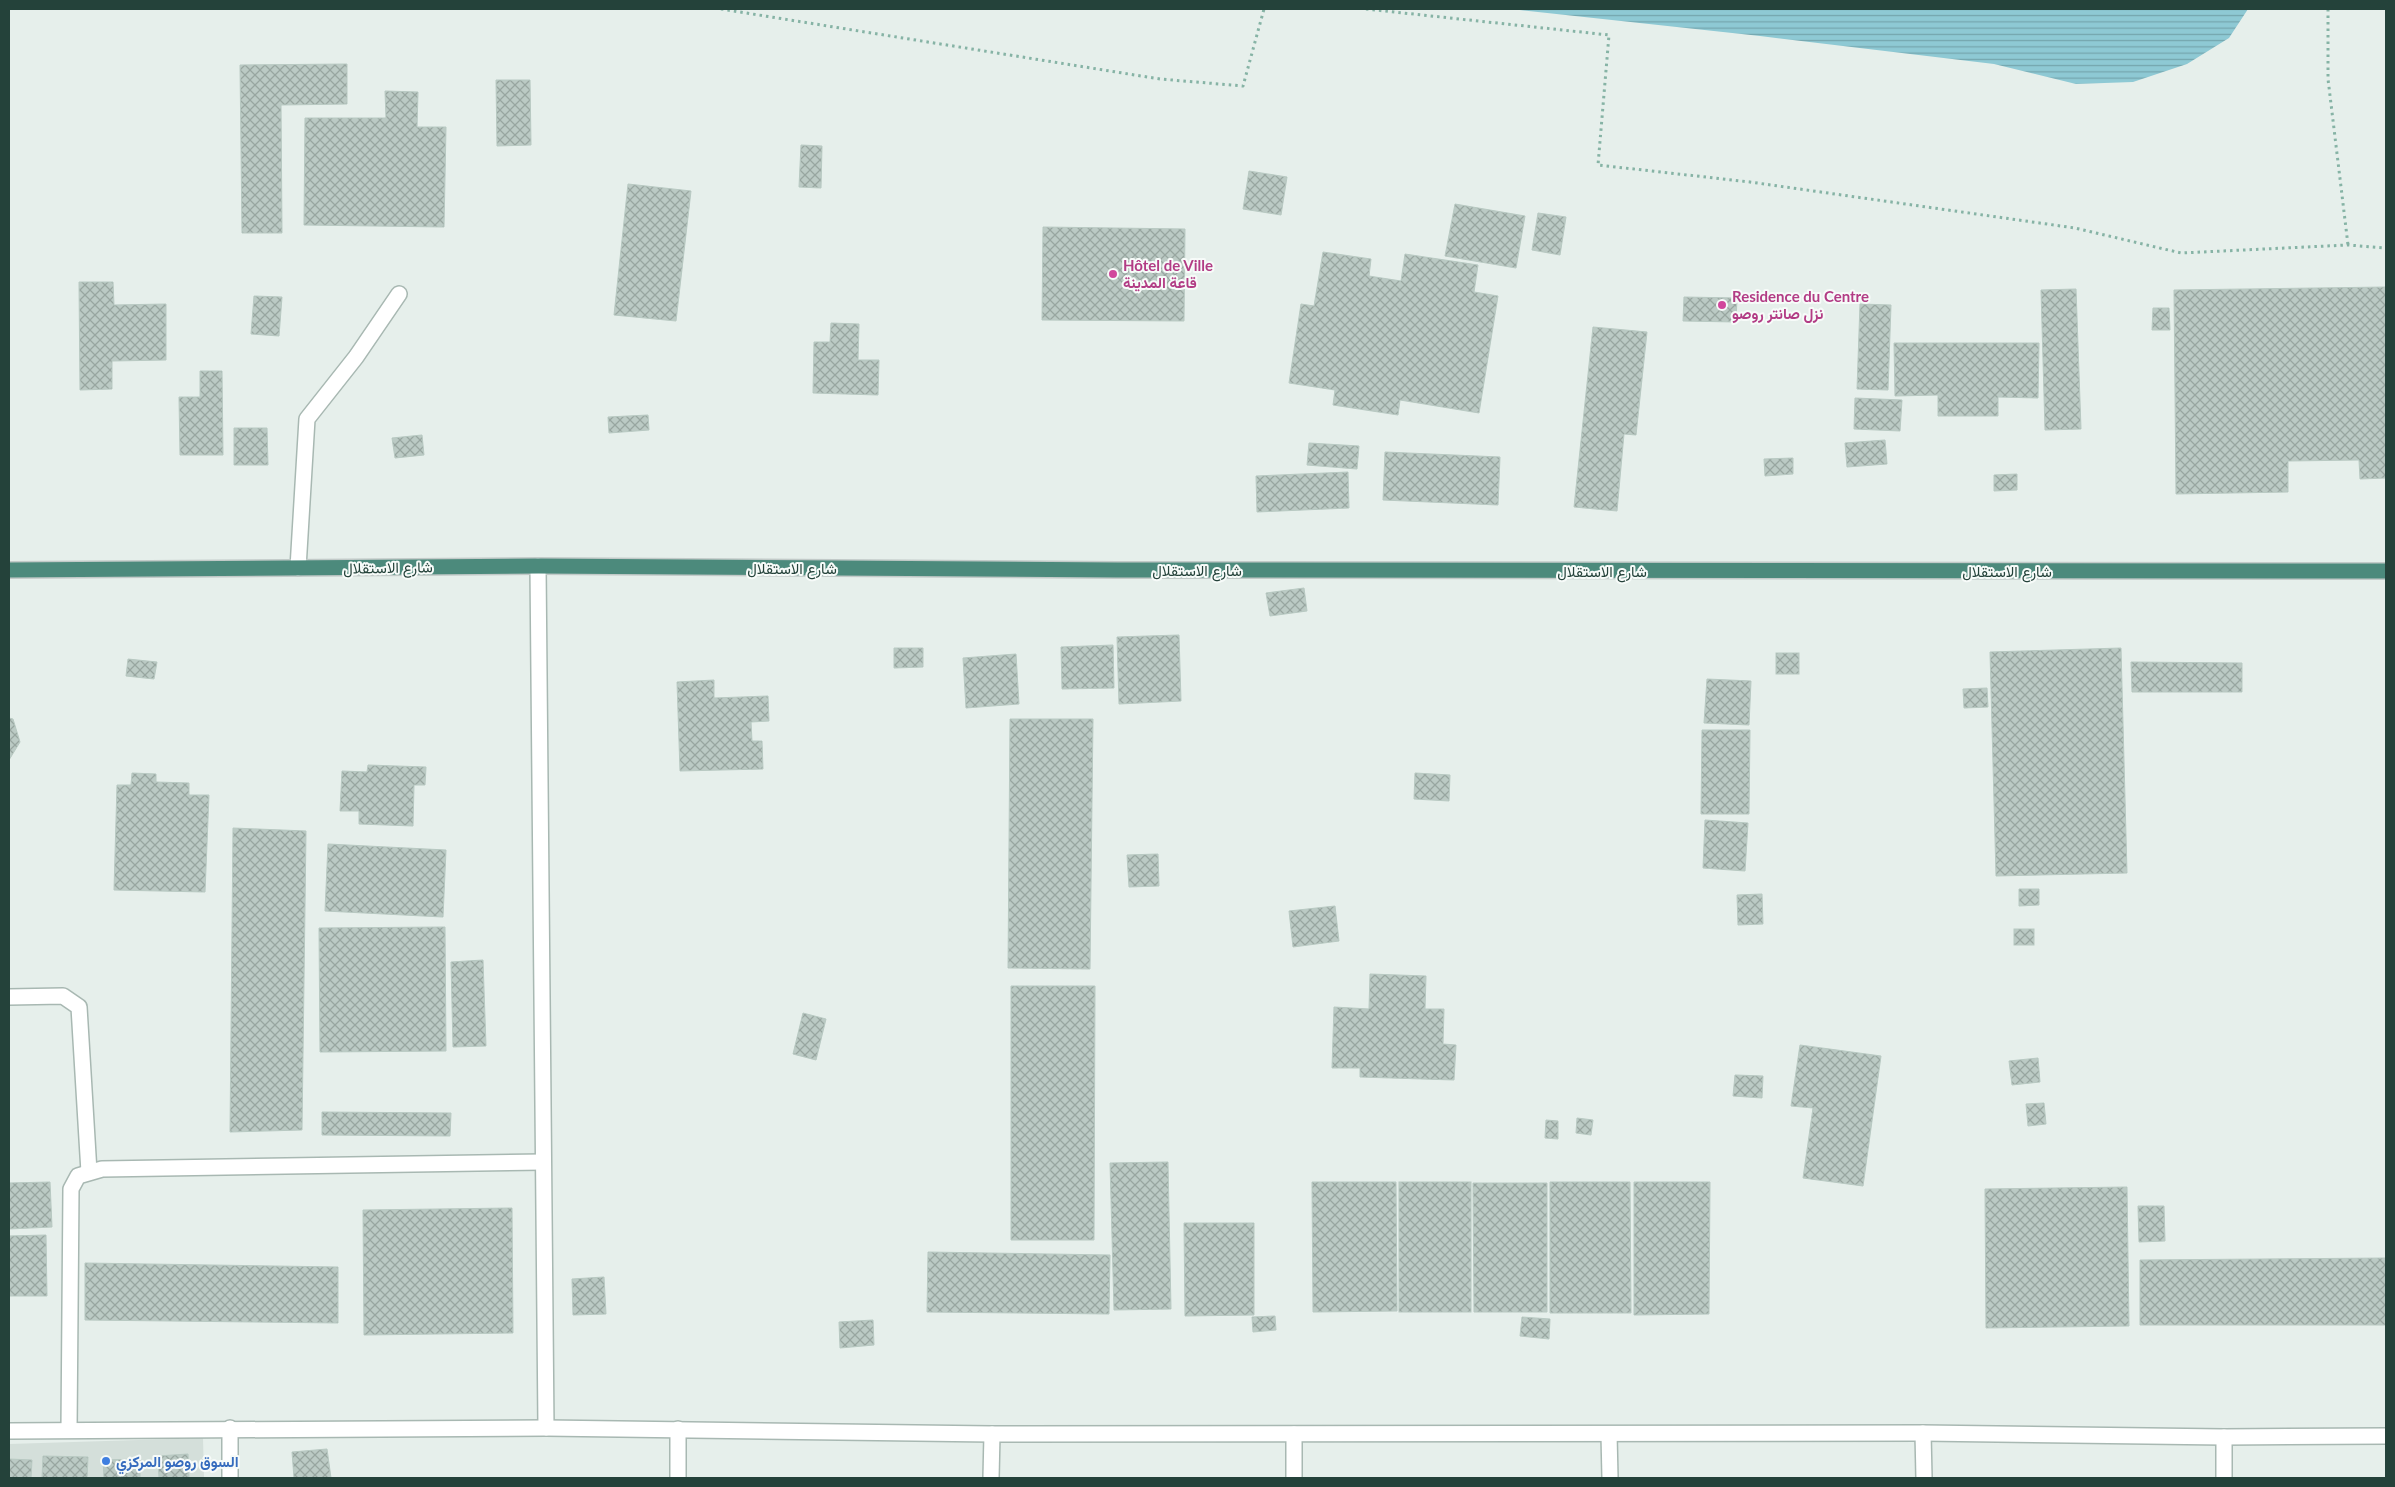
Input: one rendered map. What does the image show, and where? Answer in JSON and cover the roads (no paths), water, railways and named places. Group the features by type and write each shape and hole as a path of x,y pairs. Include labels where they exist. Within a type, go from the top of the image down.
{"highway":[{"name":"شارع الاستقلال","path":"9,570 538,566 1117,570 2386,571"}],"street":[{"path":"298,568 307,419 356,357 399,294"},
{"path":"538,566 546,1428"},
{"path":"9,997 63,996 79,1007 89,1172"},
{"path":"70,1430 71,1189 78,1176 102,1169 543,1162"},
{"path":"230,1428 230,1478"},
{"path":"9,1431 230,1428 546,1428 992,1434 1923,1433 2224,1437 2386,1436"},
{"path":"678,1429 678,1478"},
{"path":"1923,1433 1924,1478"},
{"path":"991,1478 992,1434"},
{"path":"1294,1434 1294,1478"},
{"path":"1609,1434 1610,1478"},
{"path":"2224,1437 2224,1478"}],"water":[{"path":"1511,9 2248,9 2229,38 2187,64 2133,82 2076,84 1994,64"}],"place":[{"name":"Hôtel de Ville قاعة المدينة","path":"1113,274"},
{"name":"Residence du Centre نزل صانتر روصو","path":"1722,305"},
{"name":"السوق روصو المركزي","path":"106,1461"}]}
